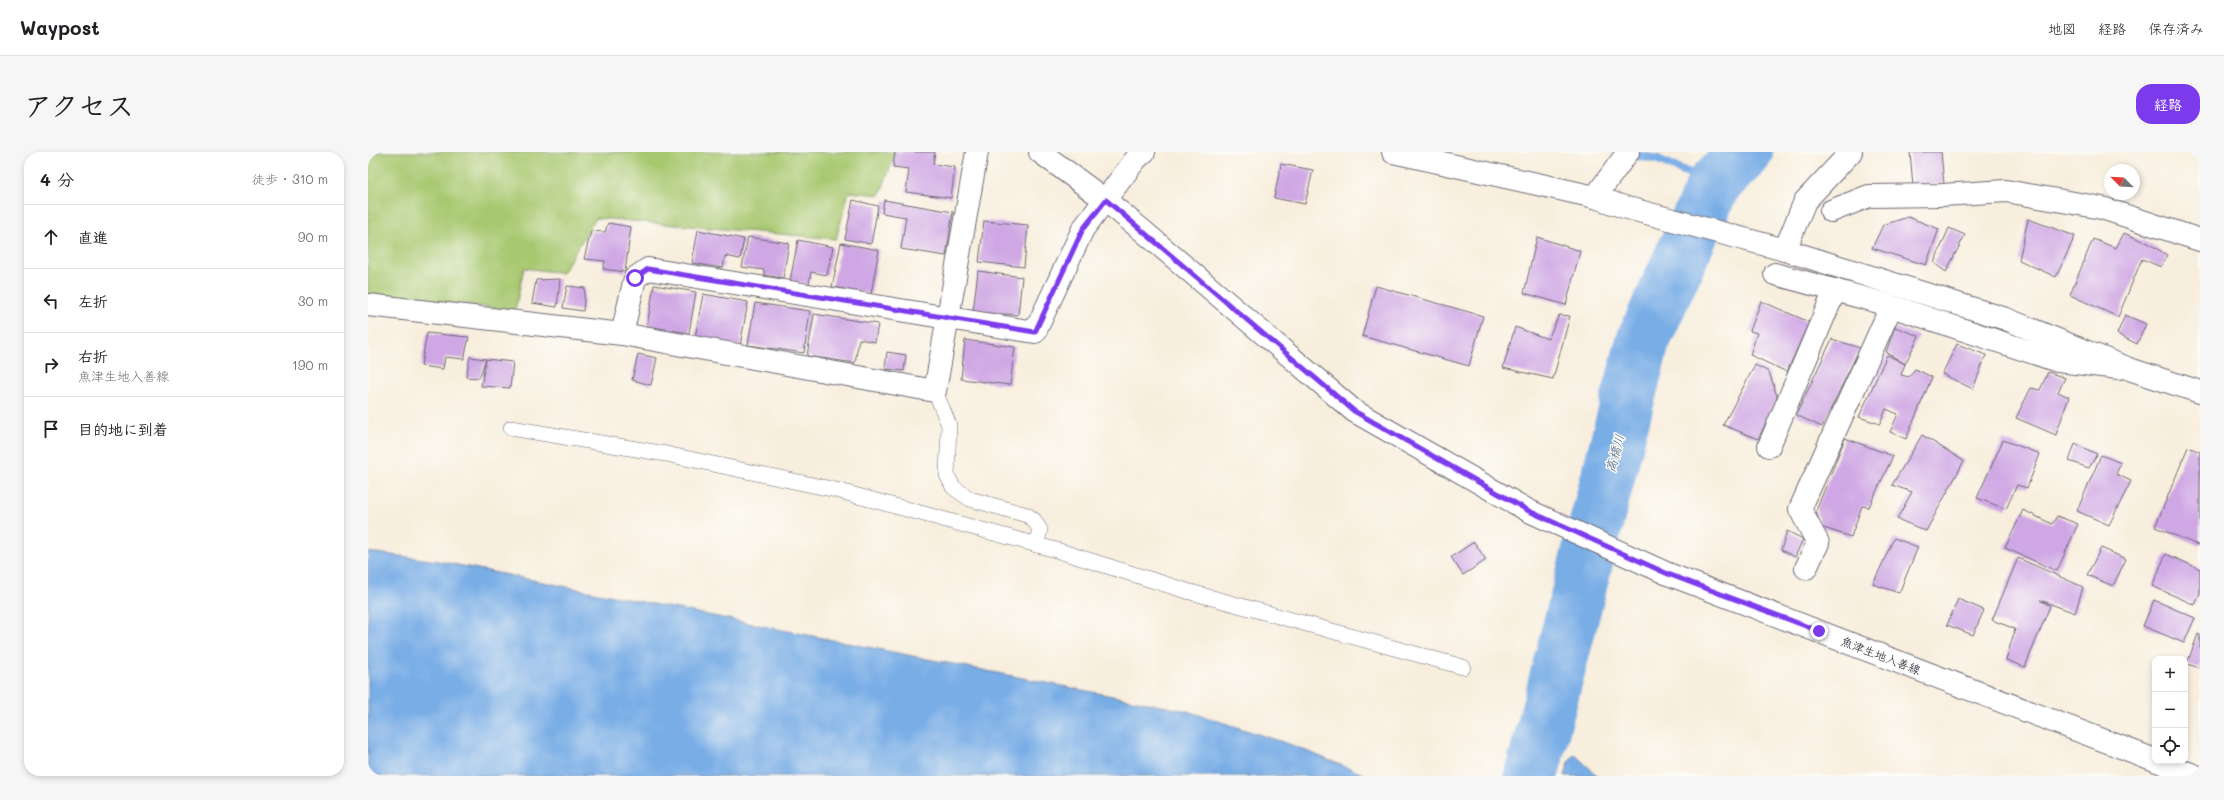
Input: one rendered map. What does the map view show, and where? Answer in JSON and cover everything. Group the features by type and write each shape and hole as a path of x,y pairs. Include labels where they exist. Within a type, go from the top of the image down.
{"street":[{"path":"368,305 622,334 935,391 977,152"},
{"name":"魚津生地入善線","path":"1040,152 1106,200 1354,411 1529,511 1668,574 2152,759"},
{"path":"622,334 635,278 648,269 1035,332 1083,229 1136,159 1144,152"},
{"path":"1393,152 1595,197 1624,207 1785,250 2006,319 2132,370 2200,392"},
{"path":"1595,197 1628,152"},
{"path":"1785,250 1805,201 1851,152"},
{"path":"1831,211 1869,196 1942,196 2006,191 2102,208 2200,240"},
{"path":"1775,274 1891,307 2058,361 2132,370"},
{"path":"1769,446 1835,290"},
{"path":"1806,568 1818,543 1800,509 1891,307"},
{"name":"魚津生地入善線","path":"2164,764 2196,776"}],"lane":[{"path":"935,391 949,425 947,475 953,487 970,498 1027,515 1034,520 1040,530 1036,545"},
{"path":"511,428 666,454 836,490 1036,545 1187,591 1463,667"}],"green space":[{"path":"368,152 896,152 880,195 849,192 836,239 596,218 562,273 524,268 515,310 368,294"}],"water":[{"path":"368,552 438,561 1187,711 1289,744 1368,776 368,776"},
{"path":"1574,754 1598,776 1565,776 1569,761"}],"building":[{"path":"895,152 935,152 933,164 955,167 951,198 906,192 909,169 893,167"},
{"path":"1910,152 1941,152 1944,184 1913,186"},
{"path":"1281,164 1313,170 1305,204 1274,198"},
{"path":"853,200 878,206 871,244 845,239"},
{"path":"884,200 953,212 946,256 901,249 906,217 882,213"},
{"path":"1908,217 1939,229 1926,265 1872,248 1883,225"},
{"path":"2028,219 2075,236 2056,277 2019,260"},
{"path":"984,221 1028,225 1024,267 979,262"},
{"path":"608,223 631,227 625,272 603,269 605,261 584,259 591,231 605,232"},
{"path":"1949,228 1965,235 1946,272 1934,263"},
{"path":"698,230 744,239 740,259 725,256 723,268 692,263"},
{"path":"2124,233 2148,243 2167,255 2161,267 2142,259 2118,317 2070,295 2093,239 2116,248"},
{"path":"748,237 789,243 783,278 764,275 764,270 742,267"},
{"path":"1537,237 1580,251 1566,305 1524,293"},
{"path":"798,240 833,247 827,275 811,272 809,284 790,281"},
{"path":"841,243 879,250 871,294 832,287"},
{"path":"978,271 1022,277 1018,315 973,312"},
{"path":"560,279 557,307 532,303 536,280"},
{"path":"654,285 696,292 689,333 647,326"},
{"path":"567,286 585,288 583,311 563,308"},
{"path":"1376,286 1483,316 1469,366 1362,336"},
{"path":"703,294 748,302 740,346 695,338"},
{"path":"1761,301 1809,322 1787,372 1750,355 1757,333 1750,331"},
{"path":"755,303 810,311 804,353 748,345"},
{"path":"814,314 878,324 875,342 859,339 855,363 807,356"},
{"path":"1559,315 1570,316 1553,379 1503,368 1515,327 1548,339"},
{"path":"2125,315 2146,324 2137,344 2117,334"},
{"path":"1895,327 1919,336 1905,364 1886,352"},
{"path":"427,333 469,337 464,359 445,357 443,369 421,366"},
{"path":"1832,339 1860,348 1822,427 1796,415"},
{"path":"965,340 1015,347 1010,385 961,379"},
{"path":"1957,344 1986,355 1973,389 1942,374"},
{"path":"887,352 906,355 904,371 885,369"},
{"path":"638,354 657,358 651,385 632,380"},
{"path":"1887,355 1905,364 1901,375 1909,377 1915,369 1932,377 1906,439 1890,432 1898,414 1886,409 1880,424 1859,417"},
{"path":"470,357 486,359 479,378 466,377"},
{"path":"486,359 513,362 510,388 481,386"},
{"path":"1755,365 1769,372 1778,399 1758,439 1723,425"},
{"path":"2048,372 2065,378 2058,392 2069,397 2056,435 2016,418 2031,388 2040,390"},
{"path":"1922,435 1964,461 1926,531 1897,519 1912,492 1892,485"},
{"path":"1845,438 1893,456 1869,507 1862,506 1851,537 1821,527 1816,511"},
{"path":"2003,440 2040,454 2027,488 2017,485 2006,509 1977,498"},
{"path":"2075,444 2097,454 2089,468 2069,461"},
{"path":"2188,447 2200,452 2200,546 2155,527"},
{"path":"2101,455 2121,463 2116,474 2131,481 2109,525 2077,511"},
{"path":"2023,510 2052,524 2057,516 2078,524 2057,571 2005,548"},
{"path":"1787,531 1803,539 1795,557 1781,550"},
{"path":"1894,538 1918,547 1899,593 1873,584"},
{"path":"1474,542 1486,560 1463,575 1451,557"},
{"path":"2101,548 2126,559 2113,586 2087,575"},
{"path":"2166,554 2200,569 2200,594 2195,605 2152,586"},
{"path":"2018,558 2083,587 2075,613 2040,600 2050,606 2025,667 2006,660 2015,629 1992,620"},
{"path":"1958,599 1984,610 1973,635 1947,625"},
{"path":"2154,600 2195,618 2184,643 2143,626"},
{"path":"2198,634 2200,635 2200,668 2188,664"}],"waterway":[{"name":"高橋川","path":"1531,776 1643,341 1714,184 1746,152"},
{"path":"1627,154 1657,159 1714,184"}],"route":[{"path":"635,278 648,269 1035,332 1083,229 1106,200 1354,411 1529,511 1668,574 1819,631"}]}
